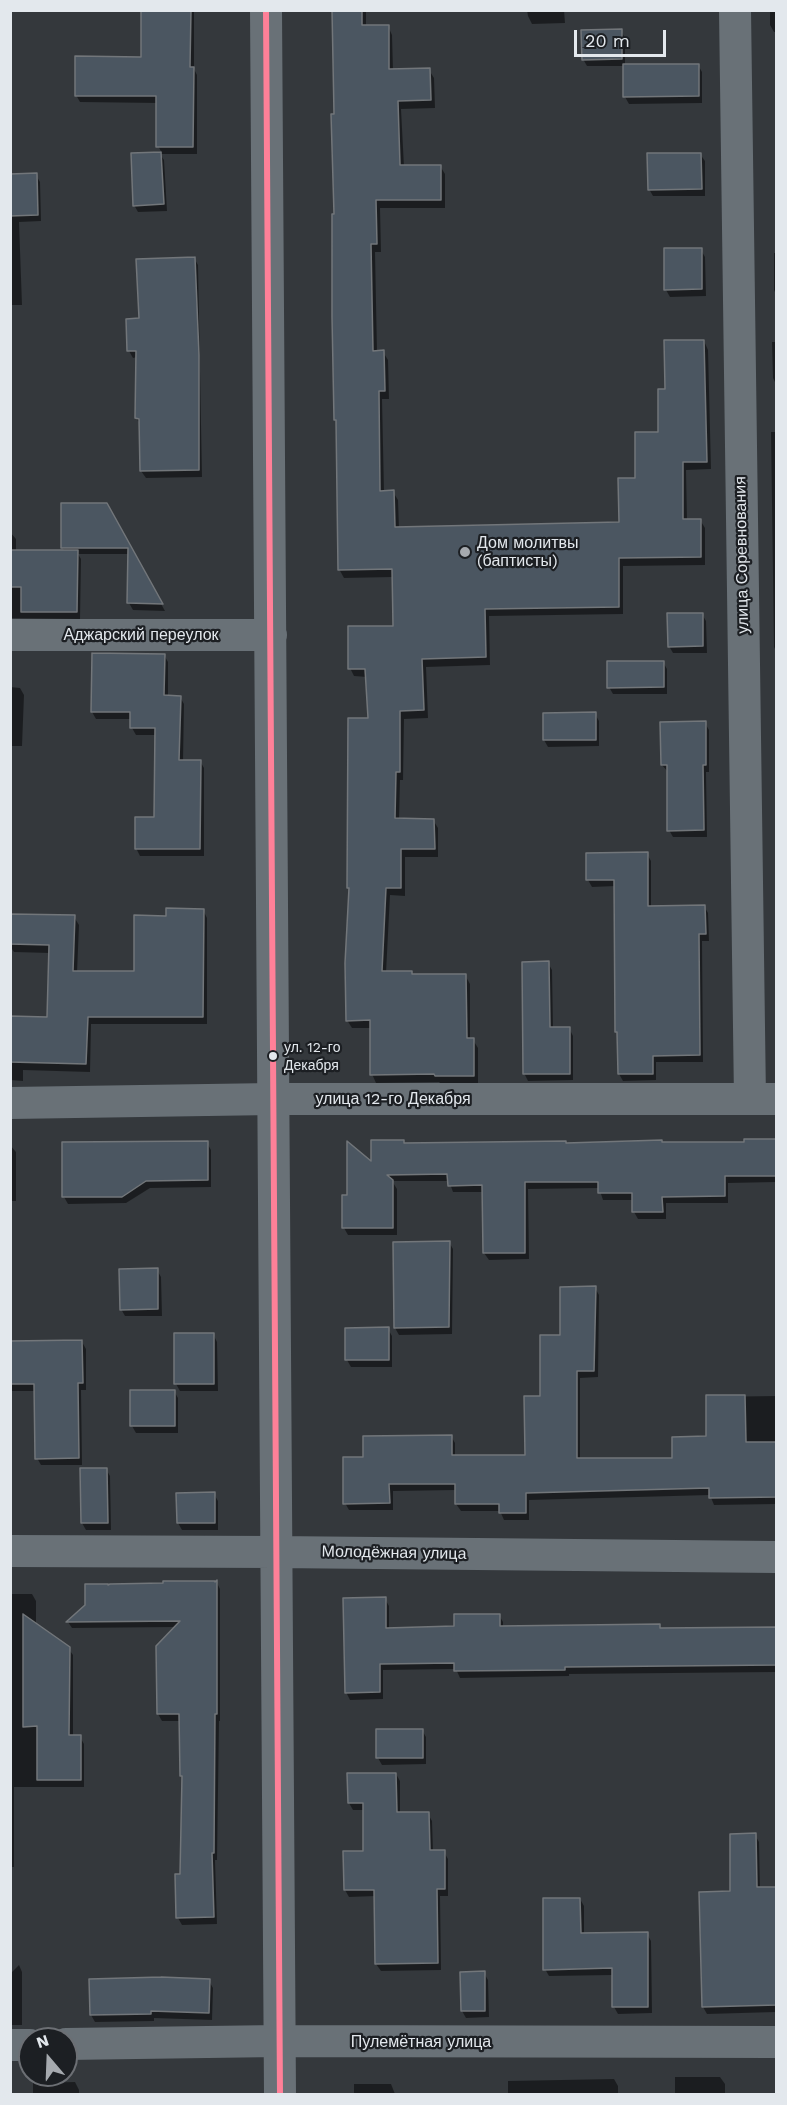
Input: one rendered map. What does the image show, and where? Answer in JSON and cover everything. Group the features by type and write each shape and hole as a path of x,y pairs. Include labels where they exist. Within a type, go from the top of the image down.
{"street":[{"path":"266,10 280,2094"},
{"name":"улица Соревнования","path":"735,10 763,1099"},
{"name":"Аджарский переулок","path":"10,635 271,635"},
{"name":"улица 12-го Декабря","path":"10,1103 273,1099 763,1099"},
{"name":"Молодёжная улица","path":"10,1551 276,1551 777,1557"},
{"name":"Пулемётная улица","path":"78,2044 777,2042"}],"building":[{"path":"141,10 191,10 190,67 194,67 193,147 156,147 156,96 75,96 75,56 141,57"},
{"path":"332,10 362,10 362,25 389,25 389,69 430,68 431,100 398,101 400,165 441,165 441,200 376,200 377,244 371,244 373,351 384,350 385,391 379,391 380,491 394,490 395,527 619,522 618,478 635,478 635,432 658,432 658,389 665,389 664,340 704,340 707,462 683,462 683,519 701,519 701,557 619,558 619,607 485,609 486,657 422,659 424,710 400,711 400,772 396,772 395,818 434,819 435,849 401,849 401,888 386,888 382,971 412,971 412,974 466,974 467,1038 474,1038 474,1076 370,1075 370,1020 346,1021 345,963 349,888 347,888 348,718 368,718 365,669 348,669 348,626 393,626 392,569 338,570 332,317 332,214 334,214 331,114 334,114"},
{"path":"622,29 622,59 582,60 581,30"},
{"path":"623,64 699,64 699,96 623,97"},
{"path":"161,152 164,204 133,206 131,153"},
{"path":"647,153 701,153 702,189 648,190"},
{"path":"37,173 38,215 10,216 10,174"},
{"path":"664,248 702,248 702,289 664,290"},
{"path":"195,257 199,355 199,470 140,471 139,419 135,418 136,351 127,351 126,319 139,318 136,259"},
{"path":"61,503 107,503 163,604 127,603 128,548 61,548"},
{"path":"10,550 78,550 77,612 21,612 21,587 10,587"},
{"path":"667,613 703,613 703,646 668,647"},
{"path":"92,653 165,654 164,695 181,696 179,760 201,760 200,849 135,849 135,817 154,817 155,728 130,728 130,712 91,712"},
{"path":"607,661 664,661 664,687 607,688"},
{"path":"596,712 596,740 543,740 543,713"},
{"path":"706,721 706,765 703,765 704,830 667,831 667,765 661,765 660,722"},
{"path":"648,852 648,906 705,905 706,934 699,934 700,1055 653,1056 653,1074 618,1074 617,1032 615,1032 614,880 586,880 586,853"},
{"path":"166,908 204,909 203,1017 88,1017 86,1064 10,1062 10,1016 47,1017 49,945 10,944 10,914 75,915 73,971 134,971 134,915 166,916"},
{"path":"549,961 550,1027 570,1027 570,1074 523,1074 522,962"},
{"path":"744,1139 777,1139 777,1176 725,1176 725,1196 662,1197 663,1212 632,1212 632,1193 598,1193 598,1182 525,1182 525,1253 483,1253 482,1185 448,1186 447,1174 387,1175 393,1180 393,1228 342,1228 342,1195 347,1195 347,1141 371,1161 371,1140 404,1140 404,1143 566,1141 566,1143 662,1140 662,1142 744,1142"},
{"path":"208,1141 208,1180 146,1181 122,1197 62,1197 62,1142"},
{"path":"450,1241 449,1327 394,1328 393,1242"},
{"path":"158,1268 158,1309 120,1310 119,1269"},
{"path":"596,1286 594,1371 577,1371 577,1458 672,1458 672,1437 706,1436 706,1395 745,1395 746,1442 777,1442 777,1497 709,1498 709,1488 526,1493 526,1513 499,1513 499,1504 455,1504 455,1484 389,1484 390,1503 343,1504 343,1457 363,1457 363,1436 452,1435 452,1455 525,1455 524,1396 540,1396 540,1335 560,1335 560,1287"},
{"path":"389,1327 389,1360 345,1360 345,1328"},
{"path":"174,1333 214,1333 214,1384 174,1384"},
{"path":"82,1340 83,1383 78,1383 79,1458 35,1459 34,1384 10,1384 10,1341"},
{"path":"130,1390 175,1390 175,1426 130,1426"},
{"path":"80,1468 107,1468 108,1523 81,1523"},
{"path":"215,1492 215,1523 177,1523 176,1493"},
{"path":"217,1580 217,1714 215,1714 214,1853 212,1853 214,1917 176,1918 175,1874 180,1874 182,1776 180,1776 179,1714 157,1714 156,1646 180,1621 66,1622 85,1605 85,1584 215,1582"},
{"path":"386,1597 386,1628 454,1626 454,1614 500,1614 500,1626 660,1624 660,1628 777,1627 777,1665 565,1667 565,1670 454,1671 454,1663 380,1664 380,1692 345,1693 343,1598"},
{"path":"23,1614 70,1647 69,1735 81,1735 81,1780 37,1780 37,1726 23,1727"},
{"path":"376,1729 423,1729 423,1758 376,1758"},
{"path":"347,1773 396,1773 397,1812 429,1812 430,1850 445,1850 445,1889 437,1889 438,1963 375,1964 374,1890 344,1890 343,1851 363,1851 363,1803 348,1803"},
{"path":"756,1833 757,1887 777,1887 777,2005 702,2007 699,1892 730,1891 730,1834"},
{"path":"543,1898 580,1898 581,1933 648,1932 648,2007 612,2007 612,1968 543,1970"},
{"path":"485,1971 485,2011 461,2011 460,1972"},
{"path":"161,1977 210,1979 209,2013 151,2011 151,2014 90,2015 89,1979"}],"transit line":[{"path":"266,10 280,2094"}],"place":[{"name":"Дом молитвы (баптисты)","path":"465,552"},
{"name":"ул. 12-го Декабря","path":"273,1056"}]}
